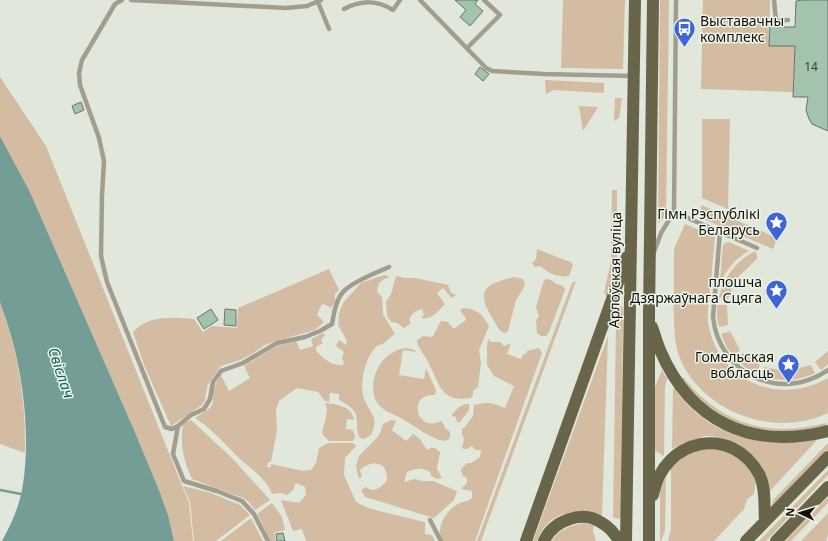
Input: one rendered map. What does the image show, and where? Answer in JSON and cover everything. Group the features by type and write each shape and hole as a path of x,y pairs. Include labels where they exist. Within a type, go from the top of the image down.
{"main road":[{"name":"Арлоўская вуліца","path":"626,541 635,0"},
{"path":"649,541 649,315 654,0"},
{"path":"633,76 652,77"},
{"path":"526,541 630,246"},
{"path":"649,315 660,350 674,378 689,397 719,422 751,434 769,437 790,437 828,430"},
{"path":"649,515 654,488 660,474 667,464 678,452 690,447 713,443 731,448 749,460 757,472 763,487 765,521"},
{"path":"746,541 828,457"},
{"path":"776,541 828,487"},
{"path":"544,541 548,534 560,523 582,517 602,522 615,534 619,541"}],"lane":[{"path":"122,0 115,4 82,60 79,73 80,85 99,138 104,161 101,256 107,282 165,427 172,429 191,415 204,409 210,399 213,382 221,371 243,364 277,343 305,337 332,324 336,307 345,290 360,280 389,267"},
{"path":"131,0 286,8 307,6 320,1 329,29"},
{"path":"344,9 354,3 371,1 384,3 393,10 400,0"},
{"path":"420,0 486,68 492,71 633,76"},
{"path":"467,48 500,15 484,0"},
{"path":"650,269 661,233 674,212 676,0"},
{"path":"774,0 776,21 788,20"},
{"path":"674,212 757,248"},
{"path":"720,232 713,317 719,340 730,358 738,367 751,376 775,384 792,384 806,381 828,370"},
{"path":"178,426 173,454 184,481 217,491 242,501 254,514 268,541"},
{"path":"430,520 441,541"}],"shaded area":[{"path":"563,0 625,0 623,69 561,68"},
{"path":"660,0 669,0 666,214 658,223"},
{"path":"703,0 770,0 769,45 795,46 793,92 701,89"},
{"path":"0,77 46,146 189,503 193,541 174,541 168,515 159,490 134,430 30,192 0,136"},
{"path":"545,80 604,83 604,93 554,90 546,94"},
{"path":"615,98 622,98 619,118 614,121"},
{"path":"579,106 598,107 583,131"},
{"path":"702,119 730,119 728,209 702,198"},
{"path":"612,190 617,190 617,257 607,298 604,292 611,262"},
{"path":"701,205 777,238 773,249 701,218"},
{"path":"685,224 715,237 708,306 708,322 714,342 724,359 737,373 753,383 770,388 789,390 809,386 828,378 828,413 808,420 787,423 765,422 744,416 725,407 707,395 692,379 681,361 677,349 673,310 674,249"},
{"path":"729,242 749,251 733,264 721,281 723,245"},
{"path":"537,249 571,262 573,265 569,276 558,276 546,271 540,266 535,267 532,263 536,259"},
{"path":"755,251 757,259 738,277 728,299 719,297 724,283 732,270 748,255"},
{"path":"329,269 339,290 335,294 335,302 331,308 322,304 317,315 324,322 315,330 265,345 240,360 221,366 207,387 205,400 202,405 171,426 144,365 133,332 139,326 161,318 178,318 194,319 203,332 212,326 237,328 238,308"},
{"path":"384,275 388,276 388,278 379,283 377,291 382,297 383,314 395,334 383,344 377,346 369,357 364,372 362,388 363,395 374,417 374,425 371,435 364,439 360,438 357,432 355,412 339,400 339,394 330,393 329,402 325,401 318,392 297,388 279,401 276,410 277,430 271,462 268,462 267,467 271,467 271,464 303,471 311,470 316,463 319,448 328,443 354,443 356,446 345,458 344,475 356,502 379,511 425,522 425,534 432,535 435,541 306,541 302,529 293,531 281,500 299,503 306,495 305,487 296,483 293,490 287,495 281,493 272,494 266,483 258,474 239,458 213,432 195,418 210,408 213,403 213,391 221,375 229,391 250,378 244,366 277,346 296,341 300,350 313,346 311,339 323,333 325,335 321,340 323,343 316,347 316,351 332,363 343,365 344,362 342,358 344,352 336,346 339,340 346,345 347,341 338,325 339,313 343,303 361,283"},
{"path":"396,276 415,278 448,285 451,293 456,295 452,298 443,288 437,293 445,304 428,318 421,318 424,315 422,309 416,312 409,320 411,323 404,328 397,323 391,322 387,316 386,302 391,294"},
{"path":"514,277 523,279 525,283 516,300 508,331 504,333 497,326 486,307 484,293 491,285"},
{"path":"548,279 563,286 565,290 549,332 546,336 541,336 537,333 536,320 539,317 536,307 544,280"},
{"path":"576,281 481,541 477,541 572,283"},
{"path":"0,302 12,339 20,376 24,414 25,453 0,444"},
{"path":"717,305 727,305 728,325 719,327"},
{"path":"622,306 621,517 618,519 613,517 616,323 614,321 618,307"},
{"path":"464,308 479,313 489,326 479,350 481,363 478,387 473,391 471,398 461,399 453,398 442,390 427,359 417,343 417,340 423,336 433,336 441,321 448,322 453,328 455,328 466,320 460,311"},
{"path":"730,331 740,350 733,356 727,348 721,334"},
{"path":"608,336 602,515 582,512 564,514 548,523 537,541 533,541"},
{"path":"489,339 490,342 500,342 504,346 511,343 507,354 521,359 523,354 526,354 527,351 538,348 542,353 475,541 442,541 440,531 446,515 460,503 468,501 472,498 472,491 461,489 467,483 467,478 463,476 461,469 467,463 471,463 480,457 481,450 475,450 472,446 467,449 462,447 464,439 462,435 462,428 464,428 473,416 474,405 490,403 505,408 514,386 494,376 487,365 487,344"},
{"path":"405,348 412,349 417,352 403,350 399,375 424,379 426,368 436,390 435,395 426,396 420,400 418,412 421,418 426,422 433,424 441,421 444,427 450,432 449,438 445,441 439,440 422,431 386,410 377,402 373,392 373,387 379,366 390,354"},
{"path":"828,351 828,364 821,370 815,362"},
{"path":"743,353 760,365 756,374 737,360"},
{"path":"811,365 815,373 792,380 791,370"},
{"path":"764,367 785,371 785,380 761,376"},
{"path":"662,370 667,379 665,386 664,456 654,450 655,387"},
{"path":"683,377 713,406 730,416 747,423 785,429 826,423 826,426 782,433 741,427 708,409 681,380"},
{"path":"674,388 688,405 703,418 720,429 738,436 757,441 777,443 818,439 769,492 739,446 727,440 713,436 705,436 683,443 672,449"},
{"path":"325,403 343,407 353,415 354,420 347,419 346,429 353,430 355,437 353,441 329,441 322,434 327,414"},
{"path":"465,404 469,404 469,410 460,422 457,422 456,417 452,416 452,414"},
{"path":"191,420 233,459 270,500 255,510 248,501 243,498 192,479 184,459 182,445 183,424"},
{"path":"391,420 396,421 392,430 406,441 413,434 420,439 427,450 430,448 435,448 440,452 437,469 442,478 437,479 431,476 431,473 428,471 416,469 407,472 404,482 415,479 422,481 433,481 457,491 454,500 434,518 365,497 361,490 366,487 372,490 378,489 387,480 385,469 379,464 375,463 365,466 360,470 362,476 359,479 356,466 359,456 377,438 383,424"},
{"path":"828,443 828,450 772,506 773,500"},
{"path":"716,448 735,456 748,469 756,480 754,494 747,499 744,509 714,541 668,541 671,529 671,468 686,456 703,450"},
{"path":"828,470 828,475 766,541 759,541"},
{"path":"666,477 665,531 660,541 660,488"},
{"path":"183,486 211,493 240,505 250,515 216,541 194,541 190,502"},
{"path":"828,497 828,503 791,541 785,541"},
{"path":"272,503 282,517 285,530 274,533 276,541 270,541 258,515 258,513"},
{"path":"828,513 828,534 826,541 801,541"},
{"path":"251,518 263,541 221,541"},
{"path":"584,523 594,525 593,531 596,541 552,541 565,529"}],"water":[{"name":"Свіслач","path":"0,136 30,192 134,430 159,490 168,515 174,541 2,541 14,517 21,496 25,470 26,432 20,375 12,338 0,302"}],"building":[{"path":"455,0 478,0 475,4 483,11 470,26 460,17 466,10"},
{"path":"828,0 828,131 812,124 809,119 806,110 808,97 793,97 795,46 769,46 770,27 795,27 796,1"},
{"path":"480,67 489,74 483,81 475,74"},
{"path":"81,102 84,110 75,114 72,106"},
{"path":"211,309 218,320 204,329 197,318"},
{"path":"225,309 236,310 236,326 224,325"},
{"path":"283,533 285,541 277,541 276,534"}],"waterway":[{"path":"0,490 21,494"}],"place":[{"name":"Выставачны комплекс","path":"685,48"},
{"name":"Гімн Рэспублікі Беларусь","path":"776,242"},
{"name":"плошча Дзяржаўнага Сцяга","path":"777,310"},
{"name":"Гомельская вобласць","path":"789,384"}]}
